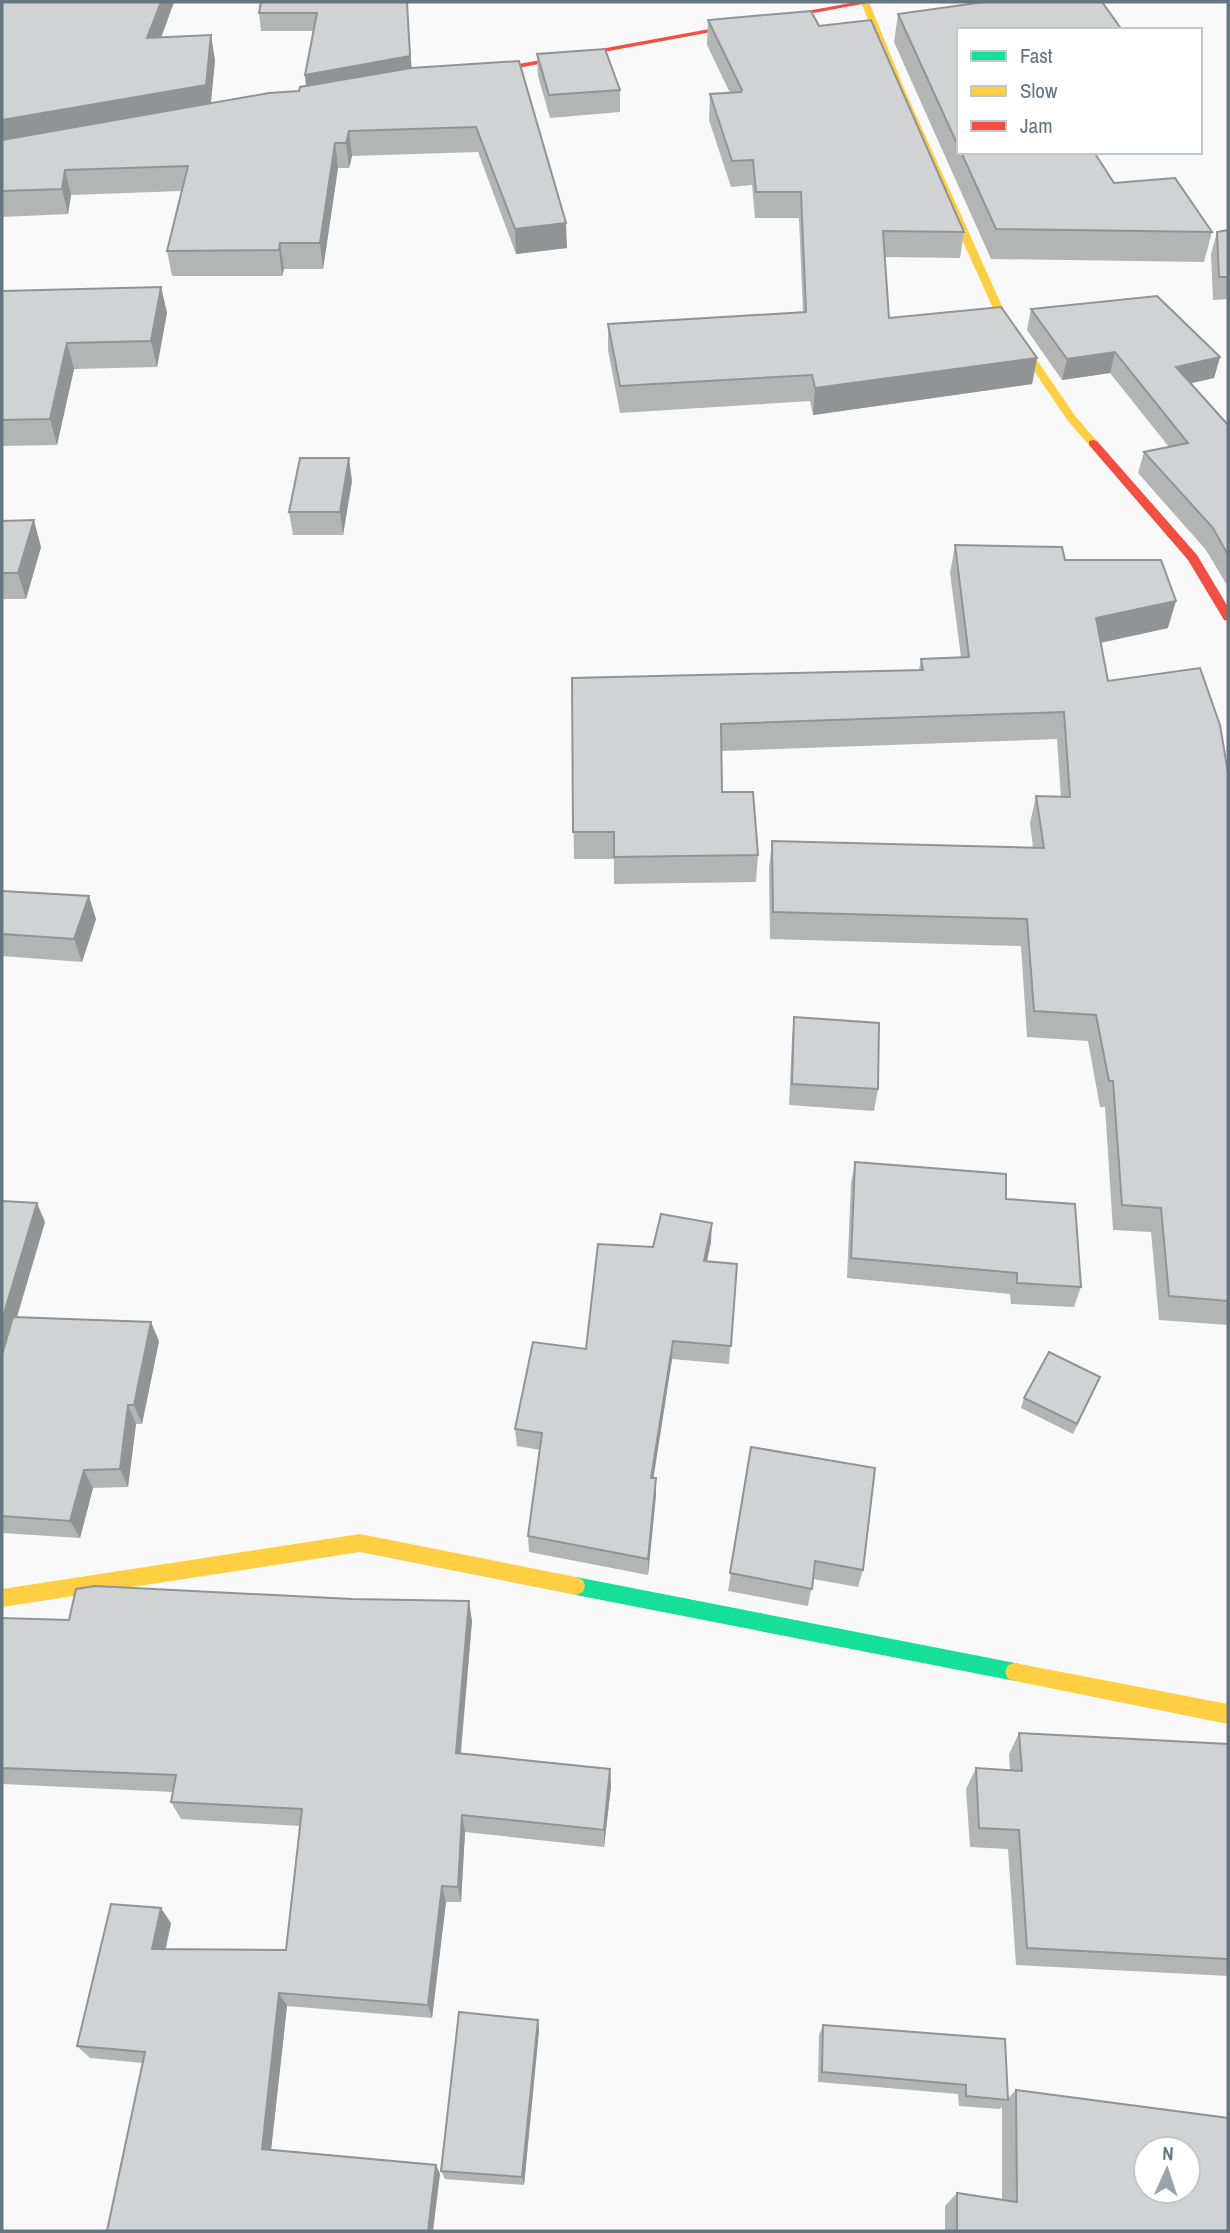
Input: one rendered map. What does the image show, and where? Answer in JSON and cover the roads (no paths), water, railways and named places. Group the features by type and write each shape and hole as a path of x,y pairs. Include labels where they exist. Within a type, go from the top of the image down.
{"street":[{"path":"454,77 866,3 901,93 1001,314 1072,419 1193,558 1228,617"},
{"path":"2,1598 360,1543 1228,1714"}]}
